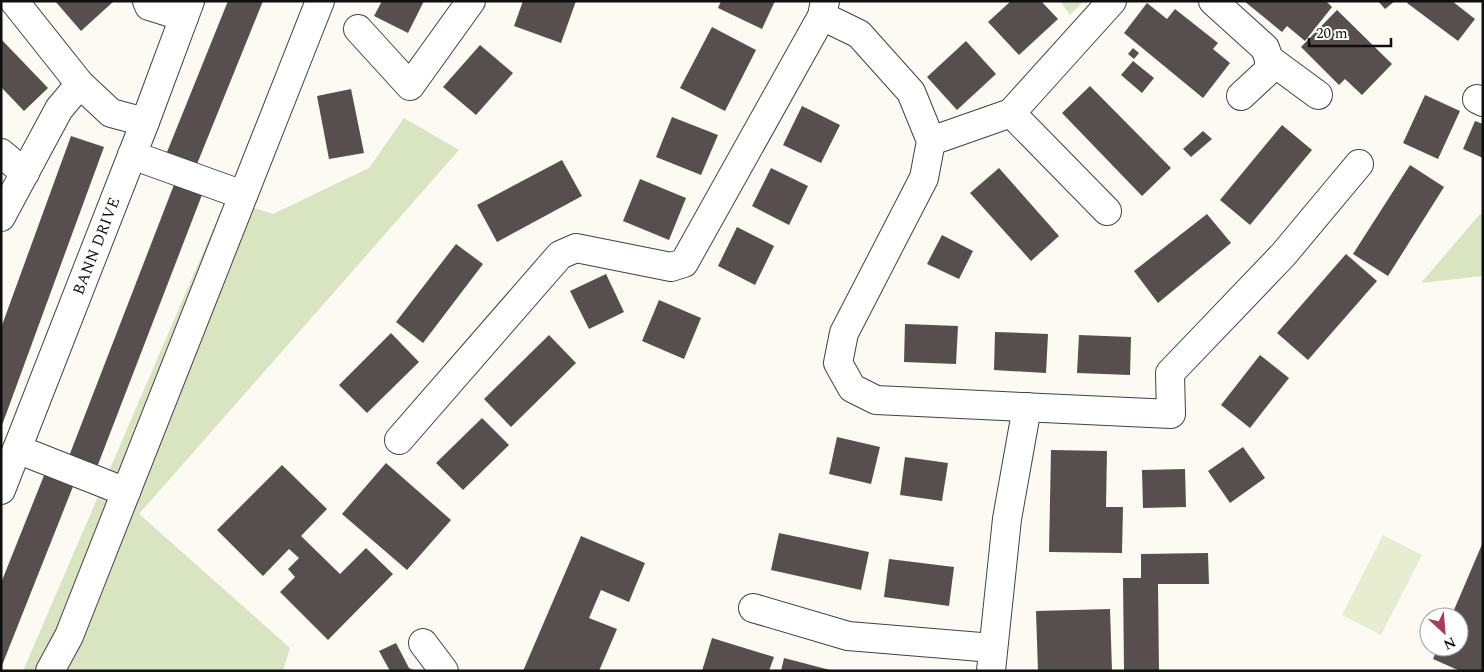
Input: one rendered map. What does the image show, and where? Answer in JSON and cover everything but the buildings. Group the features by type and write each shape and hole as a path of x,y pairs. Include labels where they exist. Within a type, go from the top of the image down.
{"street":[{"path":"14,1 80,84 111,113 145,122"},
{"path":"147,1 150,6 187,9"},
{"path":"50,671 69,636 320,1"},
{"path":"358,29 410,86 471,1"},
{"path":"932,141 1011,113 1112,1"},
{"path":"1213,1 1265,48 1270,59 1318,95"},
{"name":"BANN DRIVE","path":"1,490 145,122 187,9"},
{"path":"399,440 560,255 576,248 671,267 684,263 823,9 859,34 911,92 932,141 924,178 844,333 838,363 852,388 876,400 1170,414 1170,373 1283,255 1359,164"},
{"path":"1241,96 1269,70 1270,59"},
{"path":"1,217 59,109 80,84"},
{"path":"1011,113 1106,212"},
{"path":"1,153 25,173"},
{"path":"132,154 243,195"},
{"path":"753,608 848,636 992,659 1007,519 1027,407"},
{"path":"17,449 126,492"},
{"path":"423,643 444,671"}],"green space":[{"path":"1060,1 1084,1 1070,15"},
{"path":"404,118 459,150 139,514 290,648 283,671 23,671 226,199 273,214 369,168"},
{"path":"1480,214 1483,215 1483,276 1421,283"},
{"path":"1383,535 1422,555 1381,635 1342,615"}]}
